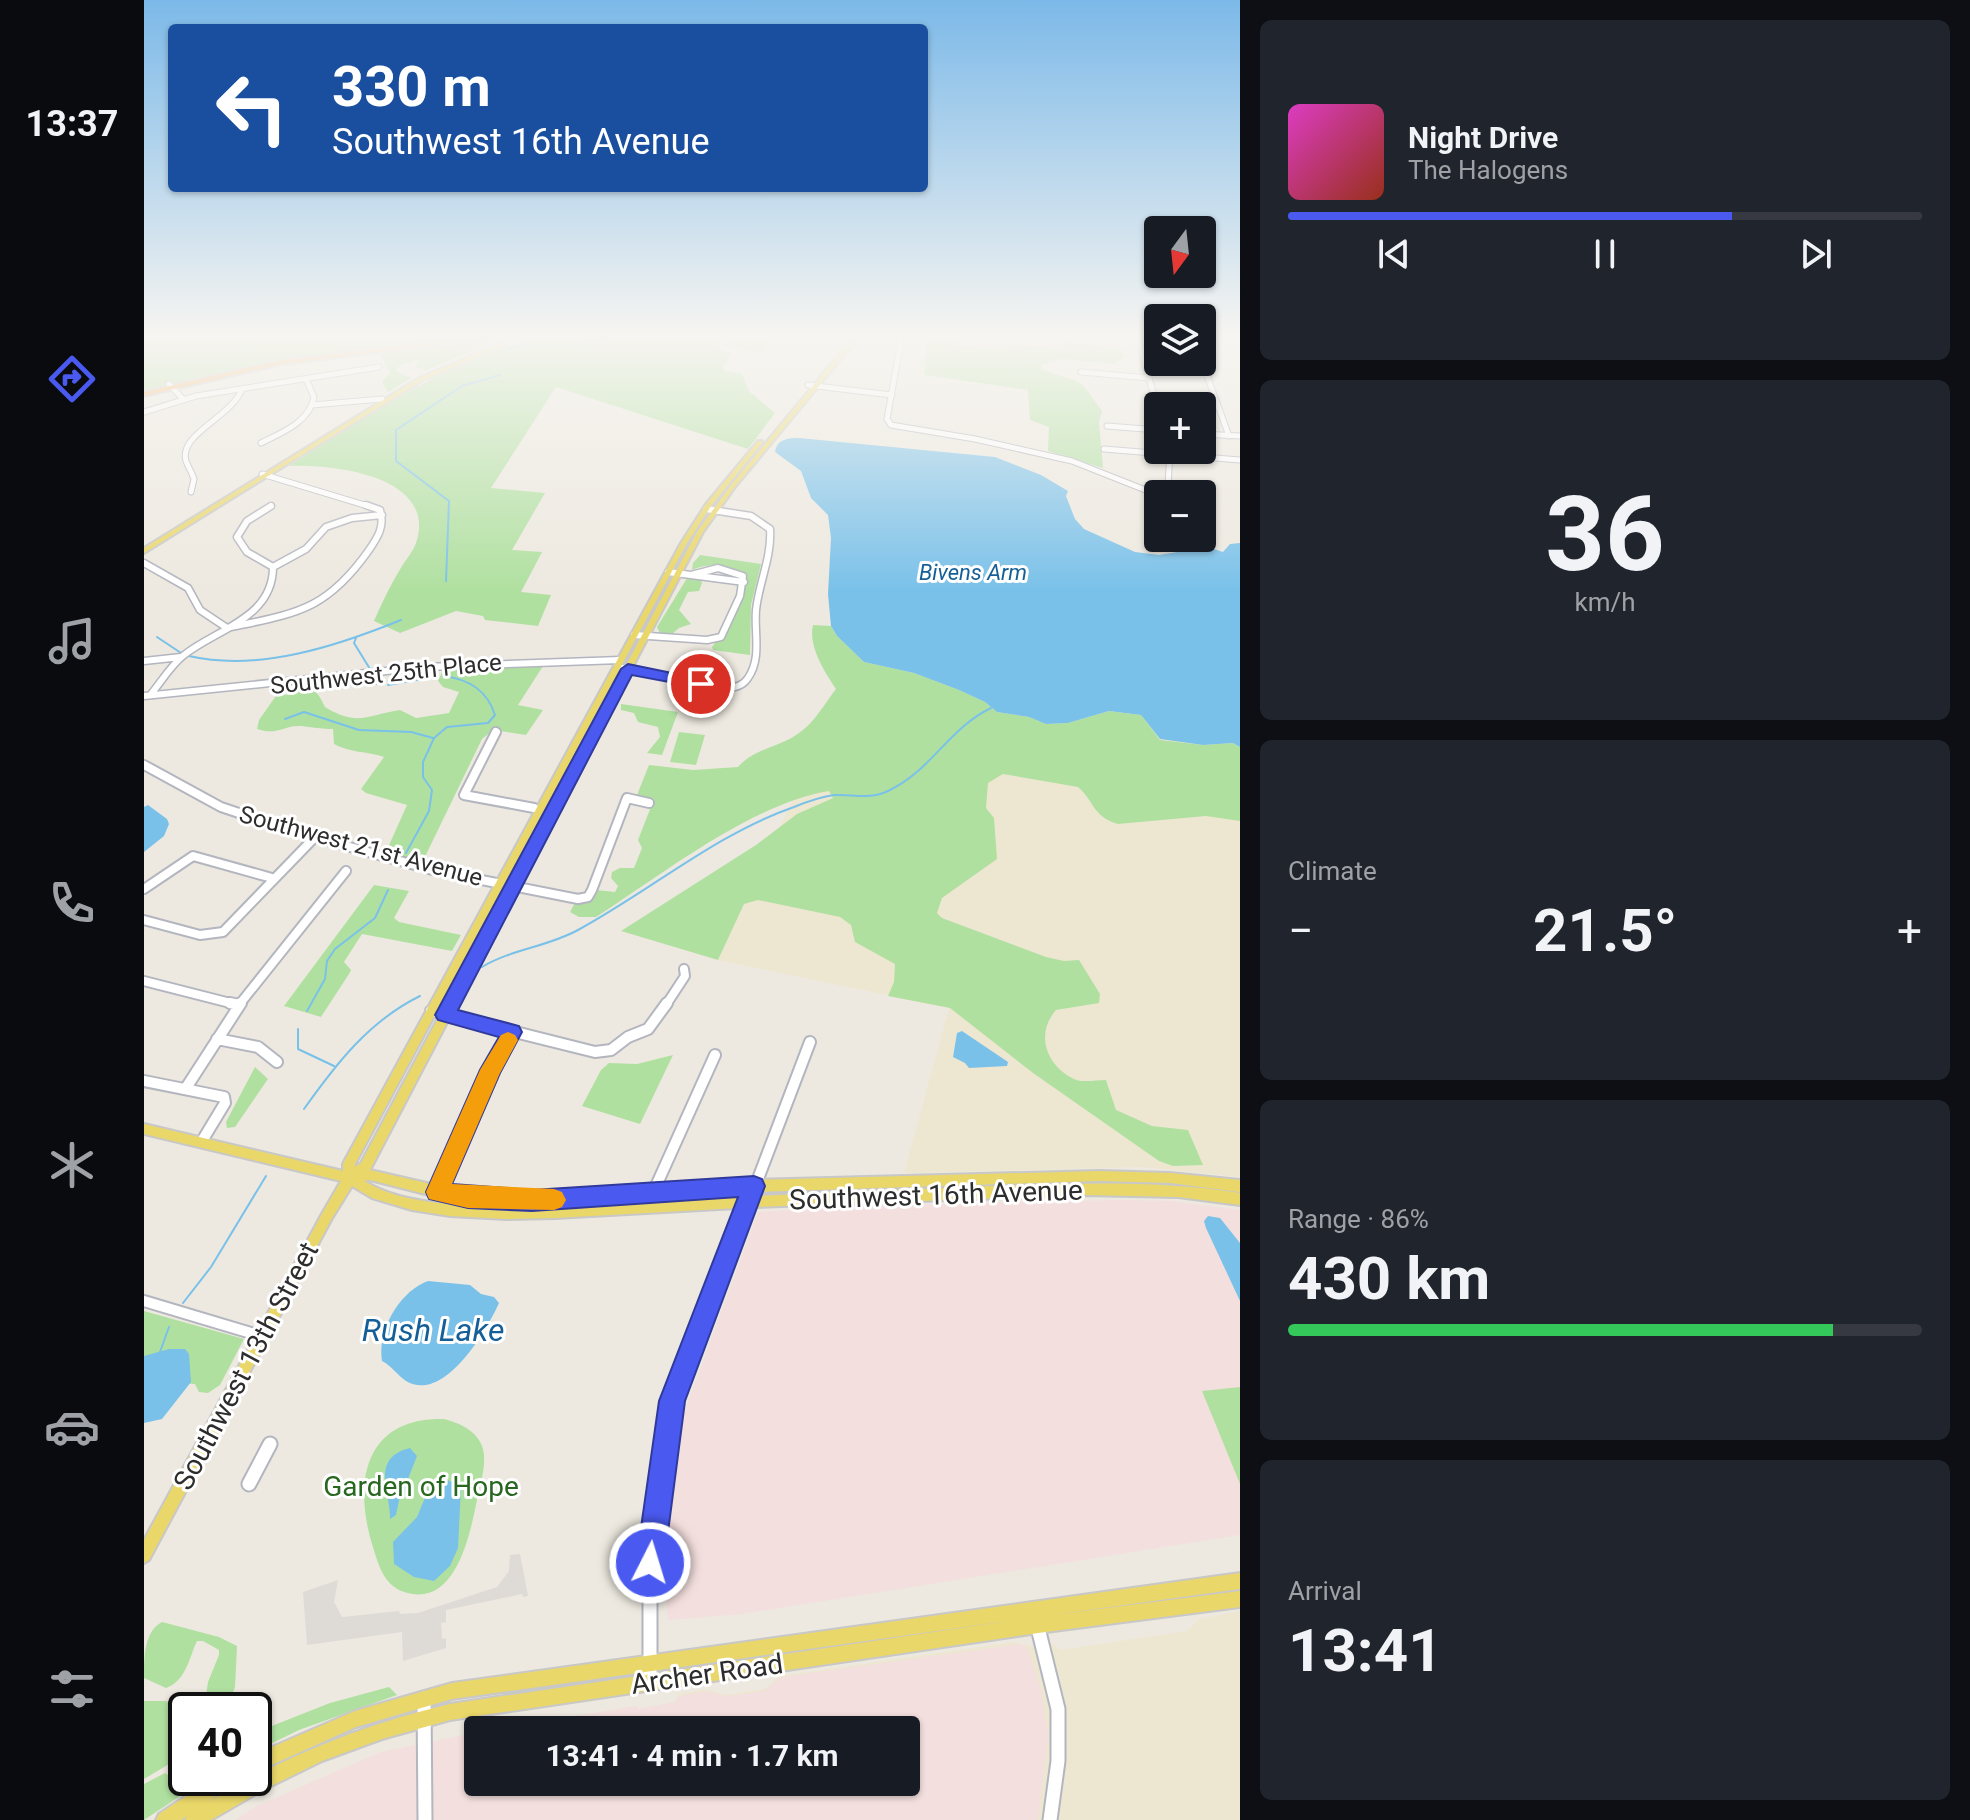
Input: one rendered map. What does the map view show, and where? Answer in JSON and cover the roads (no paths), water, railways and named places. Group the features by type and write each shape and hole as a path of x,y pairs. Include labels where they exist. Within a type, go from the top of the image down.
{"main road":[{"path":"144,548 352,420"},
{"name":"Southwest 13th Street","path":"350,1178 349,1164 500,884 537,808 562,770 634,635 710,509 782,420"},
{"name":"Southwest 13th Street","path":"144,1555 350,1178 365,1167 628,669 673,572"},
{"path":"582,732 593,734"},
{"path":"537,808 555,807 564,773 562,770"},
{"name":"Southwest 16th Avenue","path":"144,1129 350,1178 370,1175 468,1198 532,1201 754,1186 1104,1176 1170,1178 1240,1186"},
{"name":"Southwest 16th Avenue","path":"350,1178 362,1190 457,1211 529,1214 748,1201 1101,1189 1180,1191 1240,1199"},
{"name":"Archer Road","path":"272,1755 320,1732 424,1697 1033,1608 1240,1581"},
{"name":"Archer Road","path":"194,1820 289,1766 358,1738 423,1718 1038,1625 1240,1599"},
{"path":"165,1820 201,1796"}],"street":[{"path":"191,492 196,476 185,459 189,442 197,432 216,420"},
{"path":"261,443 299,420"},
{"path":"888,420 891,425 975,439 1072,461 1144,489"},
{"path":"1223,420 1229,436"},
{"path":"1107,426 1144,429"},
{"path":"1216,435 1240,436"},
{"path":"1104,449 1144,451"},
{"path":"1216,458 1240,460"},
{"path":"144,563 188,588 200,610 227,628 313,604 335,591 383,527 380,510 264,475"},
{"path":"271,506 247,521 237,537 239,547 273,567"},
{"name":"Southwest 25th Place","path":"148,695 223,690 425,667 535,661 618,664 643,674 726,688 742,685 750,676 759,639 756,606 771,537 770,529 759,520 710,509"},
{"path":"273,567 306,549 326,527 352,518 382,515"},
{"path":"148,695 181,657 263,601 273,586 273,567"},
{"path":"634,635 718,639 744,582 743,576 727,569 707,568 691,575 673,572"},
{"path":"144,661 181,657"},
{"path":"496,732 464,795 537,808"},
{"name":"Southwest 21st Avenue","path":"144,765 221,807 315,837 426,868 578,899 588,897 627,798 649,803"},
{"path":"144,920 200,935 217,935 229,927 272,878 315,837"},
{"path":"144,889 193,856 272,878"},
{"path":"186,1088 239,1005 346,871"},
{"path":"431,1011 595,1052 611,1050 628,1037 648,1029 680,985 685,976 684,969"},
{"path":"145,982 239,1005"},
{"path":"437,1192 491,1070 512,1032"},
{"path":"217,1039 258,1047 277,1062"},
{"path":"650,1682 652,1535 668,1416 810,1042"},
{"path":"647,1206 715,1055"},
{"path":"144,1081 186,1088 226,1100 202,1141"},
{"path":"144,1301 261,1336"},
{"path":"249,1484 270,1444"},
{"path":"1033,1608 1058,1709 1058,1761 1050,1820"},
{"path":"424,1697 425,1820"}],"water":[{"name":"Bivens Arm","path":"787,439 995,457 1041,475 1068,491 1066,496 1075,519 1084,529 1135,552 1159,555 1216,550 1223,552 1230,544 1240,543 1240,747 1233,743 1203,745 1160,739 1141,715 1109,711 1068,723 1046,724 1029,717 997,712 985,702 914,673 864,662 831,626 828,515 811,498 801,471 775,452"},
{"path":"148,805 169,824 164,836 144,852 144,807"},
{"path":"962,1031 1008,1062 1007,1066 969,1068 953,1057 957,1033"},
{"path":"1208,1216 1220,1218 1240,1243 1240,1301 1206,1228 1204,1221"},
{"name":"Rush Lake","path":"428,1281 470,1285 481,1294 494,1297 499,1303 485,1330 462,1361 435,1382 420,1385 406,1381 382,1361 381,1349 393,1313 408,1293"},
{"path":"169,1349 185,1349 189,1354 191,1382 162,1419 144,1423 144,1356"},
{"path":"410,1448 417,1456 408,1479 412,1488 400,1496 396,1515 390,1519 386,1468 397,1453"},
{"path":"441,1479 461,1488 458,1548 450,1566 434,1581 414,1577 394,1564 393,1542 417,1517 429,1488"}],"waterway":[{"path":"411,420 396,430 396,461 449,501 446,581"},
{"path":"189,656 243,661 297,654 351,639 401,620"},
{"path":"157,637 181,653"},
{"path":"356,638 354,643 370,669"},
{"path":"372,675 376,684"},
{"path":"406,853 429,811 432,790 423,777 423,762 434,738 447,727 488,723 495,715 492,706 476,687 443,676"},
{"path":"388,685 427,678"},
{"path":"482,967 578,930 710,848 765,818 824,797 868,796 888,791 916,773 963,727 991,708"},
{"path":"285,719 304,712 359,730 411,732 433,738"},
{"path":"307,1011 325,979 327,961 335,949 375,918 388,890"},
{"path":"304,1109 341,1060 369,1031 420,996"},
{"path":"298,1029 298,1049 334,1066"},
{"path":"183,1303 211,1267 266,1176"},
{"path":"160,1352 169,1327"}],"park label":[{"name":"Garden of Hope","path":"421,1486"}]}
